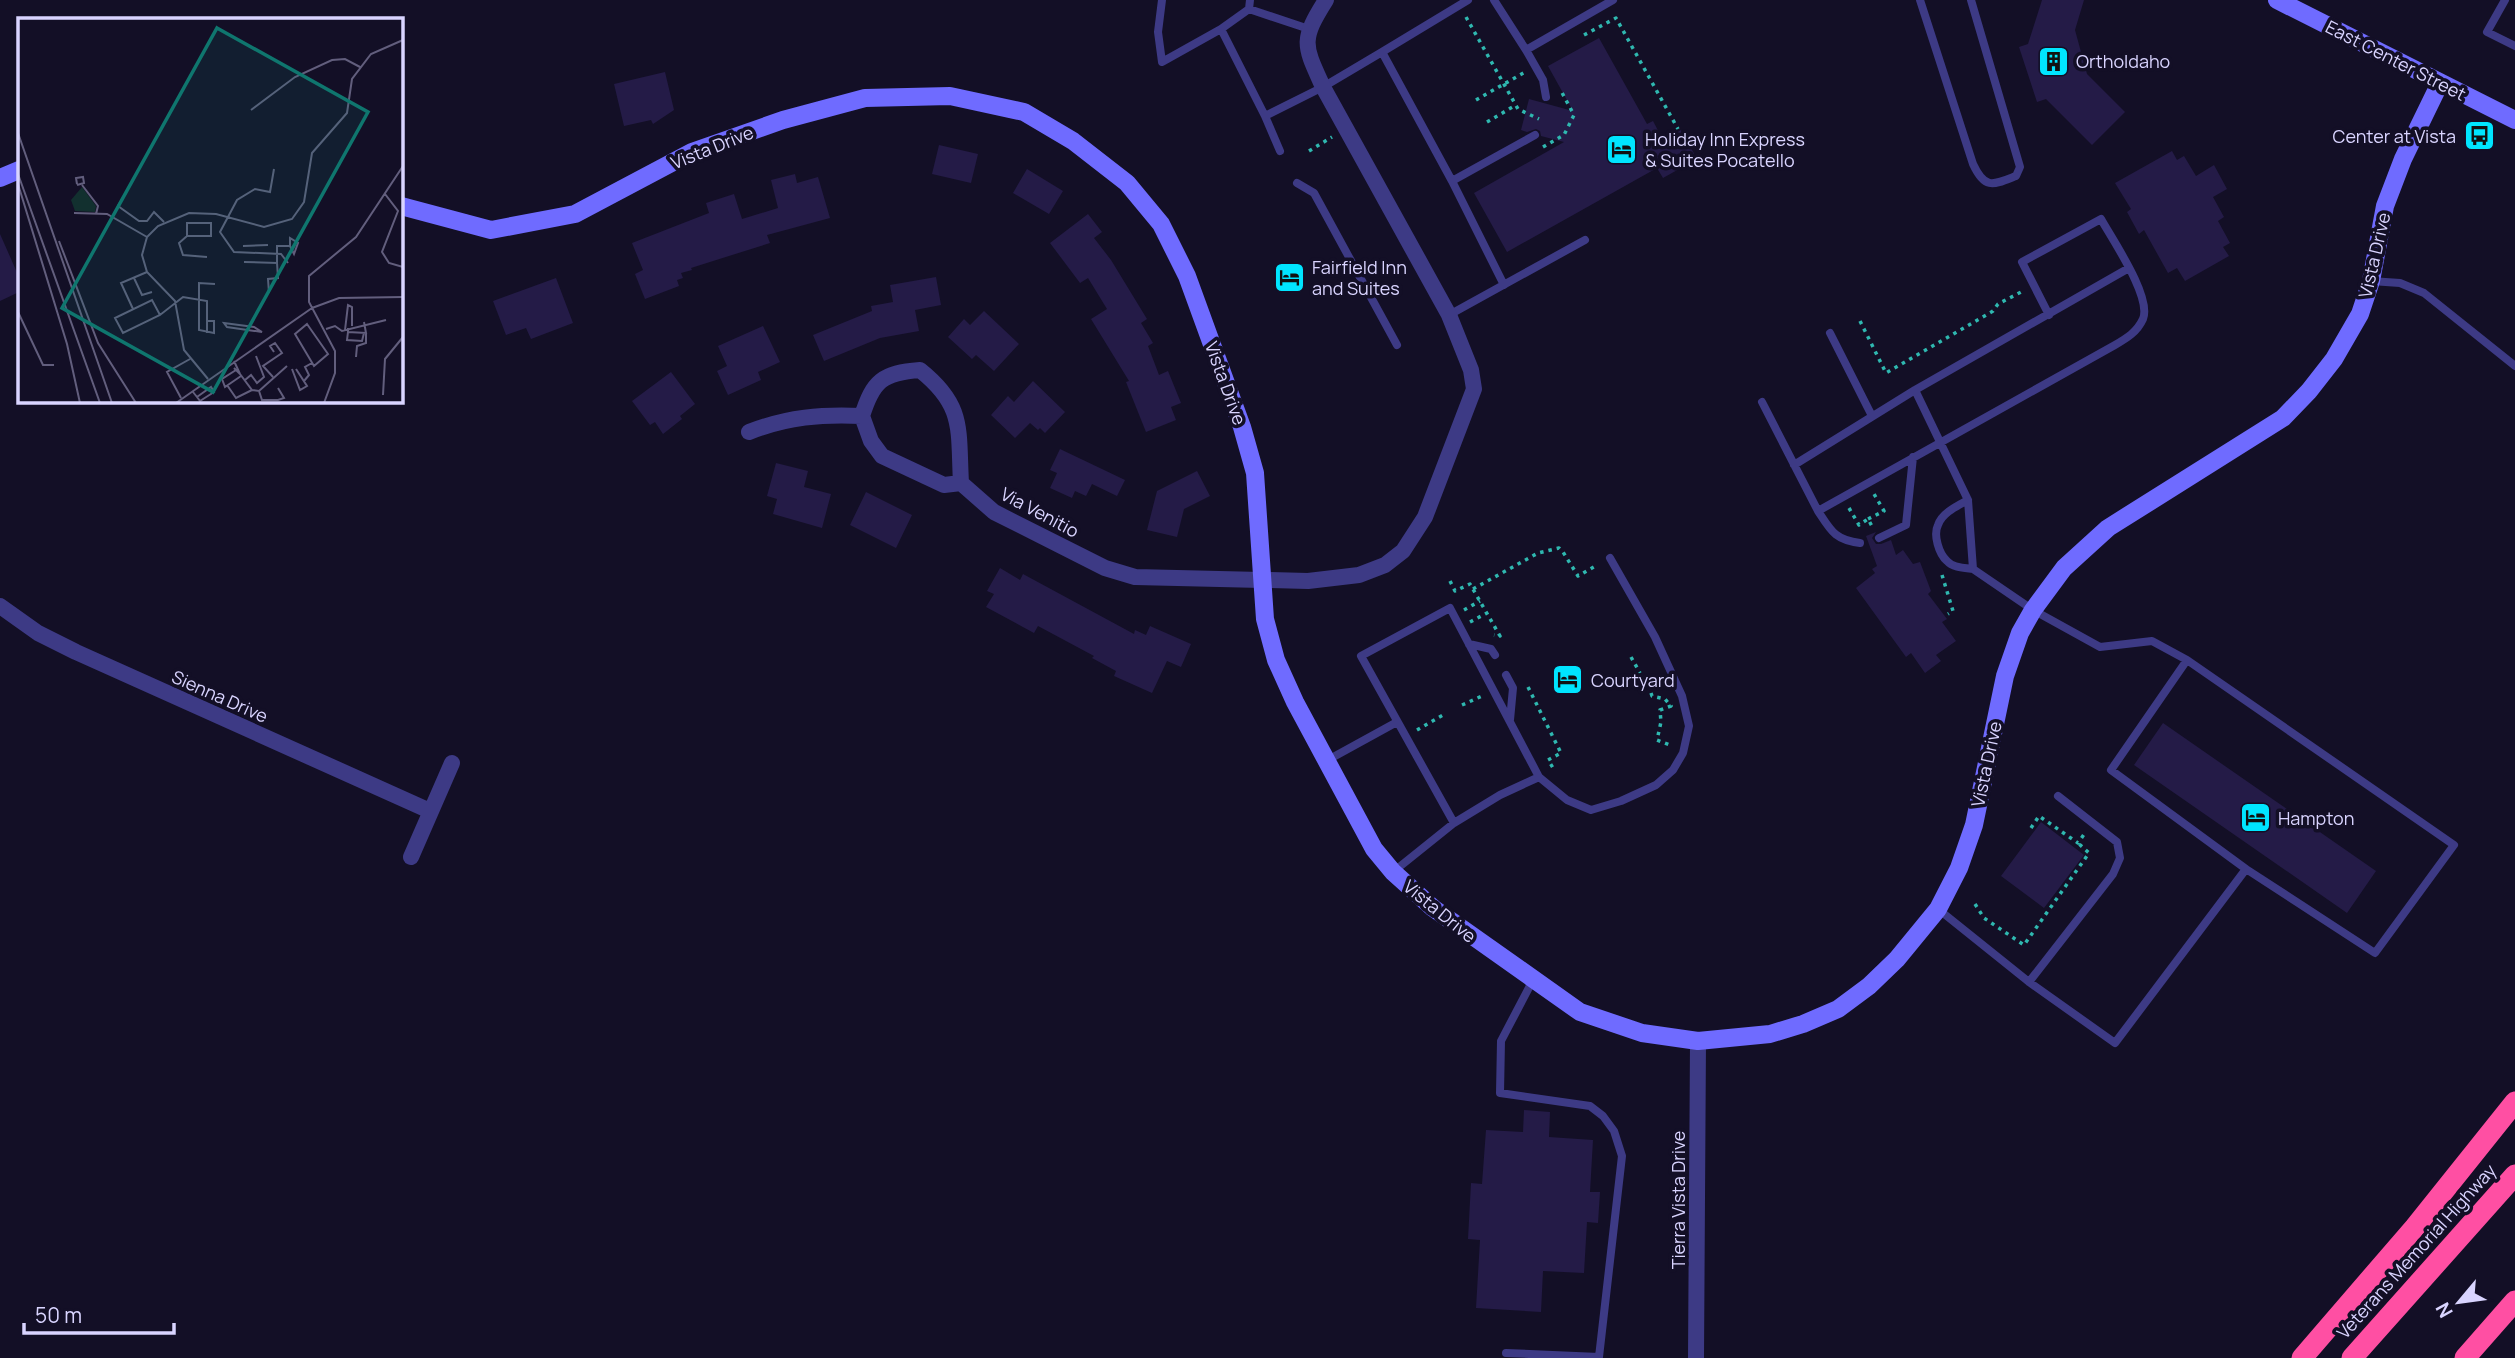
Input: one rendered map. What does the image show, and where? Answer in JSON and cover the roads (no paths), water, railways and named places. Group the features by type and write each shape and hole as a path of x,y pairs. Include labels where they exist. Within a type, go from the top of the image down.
{"highway":[{"path":"2302,1358 2415,1227 2515,1102"},
{"name":"Veterans Memorial Highway","path":"2352,1358 2515,1175"},
{"path":"2465,1358 2515,1301"}],"street":[{"path":"1309,29 1326,0"},
{"name":"East Center Street","path":"2277,0 2515,120"},
{"name":"Via Venitio","path":"961,483 994,512 1105,568 1135,577 1308,581 1359,575 1385,565 1403,551 1425,517 1474,389 1471,370 1449,315 1323,87 1306,45 1309,29"},
{"name":"Vista Drive","path":"402,206 491,230 575,214 692,152 783,120 865,98 950,96 1024,112 1073,141 1126,183 1161,224 1192,289 1252,461 1260,520 1265,619 1276,660 1326,762 1374,849 1393,872 1433,908 1580,1012 1642,1033 1698,1041 1770,1034 1838,1009 1869,986 1897,959 1938,909 1959,868 1974,825 2005,676 2020,633 2033,610 2064,568 2108,528 2283,418 2334,359 2360,314 2371,281 2385,206 2403,159 2440,83"},
{"path":"0,178 18,170"},
{"path":"920,370 939,385 957,413 961,483 944,485 882,456 871,441 862,416 869,394 878,383 898,372 920,370"},
{"path":"749,432 795,417 827,414 862,416"},
{"name":"Sienna Drive","path":"0,606 38,633 76,652 430,811"},
{"path":"411,857 452,763"},
{"name":"Tierra Vista Drive","path":"1696,1358 1698,1041"}],"lane":[{"path":"1162,0 1158,32 1162,62 1221,29 1250,5 1309,29"},
{"path":"1265,116 1323,87 1468,0"},
{"path":"1494,0 1544,80 1546,97"},
{"path":"1526,50 1613,0"},
{"path":"1920,0 1973,164 1979,178 1985,183 1995,184 2016,176 2020,167 1971,0"},
{"path":"2505,0 2487,32 2515,46"},
{"path":"1221,29 1280,151"},
{"path":"1382,52 1452,181 1504,285"},
{"path":"1452,181 1535,135"},
{"path":"1297,183 1314,193 1397,345"},
{"path":"1818,511 2135,332 2144,316 2143,301 2129,268 2101,219 2022,262 2049,315"},
{"path":"1449,315 1585,240"},
{"path":"1794,465 1915,390 2129,268"},
{"path":"2371,281 2400,283 2424,293 2515,366"},
{"path":"1830,333 1872,416"},
{"path":"1915,390 1968,500 1973,569"},
{"path":"1762,402 1831,531 1843,541 1860,543"},
{"path":"1879,538 1906,525 1913,457"},
{"path":"1968,500 1945,514 1938,524 1936,537 1947,562 1957,567 1973,569 2033,610 2100,646 2152,641 2187,660 2454,845 2375,953 2246,869 2111,771 2187,660"},
{"path":"1454,823 1361,656 1450,608 1539,777 1567,800 1591,810 1620,802 1656,785 1673,771 1683,753 1689,726 1682,696 1655,637 1610,558"},
{"path":"1469,644 1491,649 1494,655"},
{"path":"1506,675 1513,688 1510,720"},
{"path":"1326,762 1397,722"},
{"path":"1393,872 1454,823 1500,795 1539,777"},
{"path":"2029,982 2113,874 2120,858 2117,842 2058,796"},
{"path":"1938,909 2029,982 2115,1043 2246,869"},
{"path":"1506,1353 1599,1357 1622,1156 1614,1130 1603,1116 1590,1106 1500,1093 1501,1041 1534,980"}],"place":[{"name":"OrthoIdaho","path":"2053,61"},
{"name":"Center at Vista","path":"2479,136"},
{"name":"Holiday Inn Express & Suites Pocatello","path":"1622,149"},
{"name":"Fairfield Inn and Suites","path":"1289,277"},
{"name":"Courtyard","path":"1568,680"},
{"name":"Hampton","path":"2255,818"}]}
